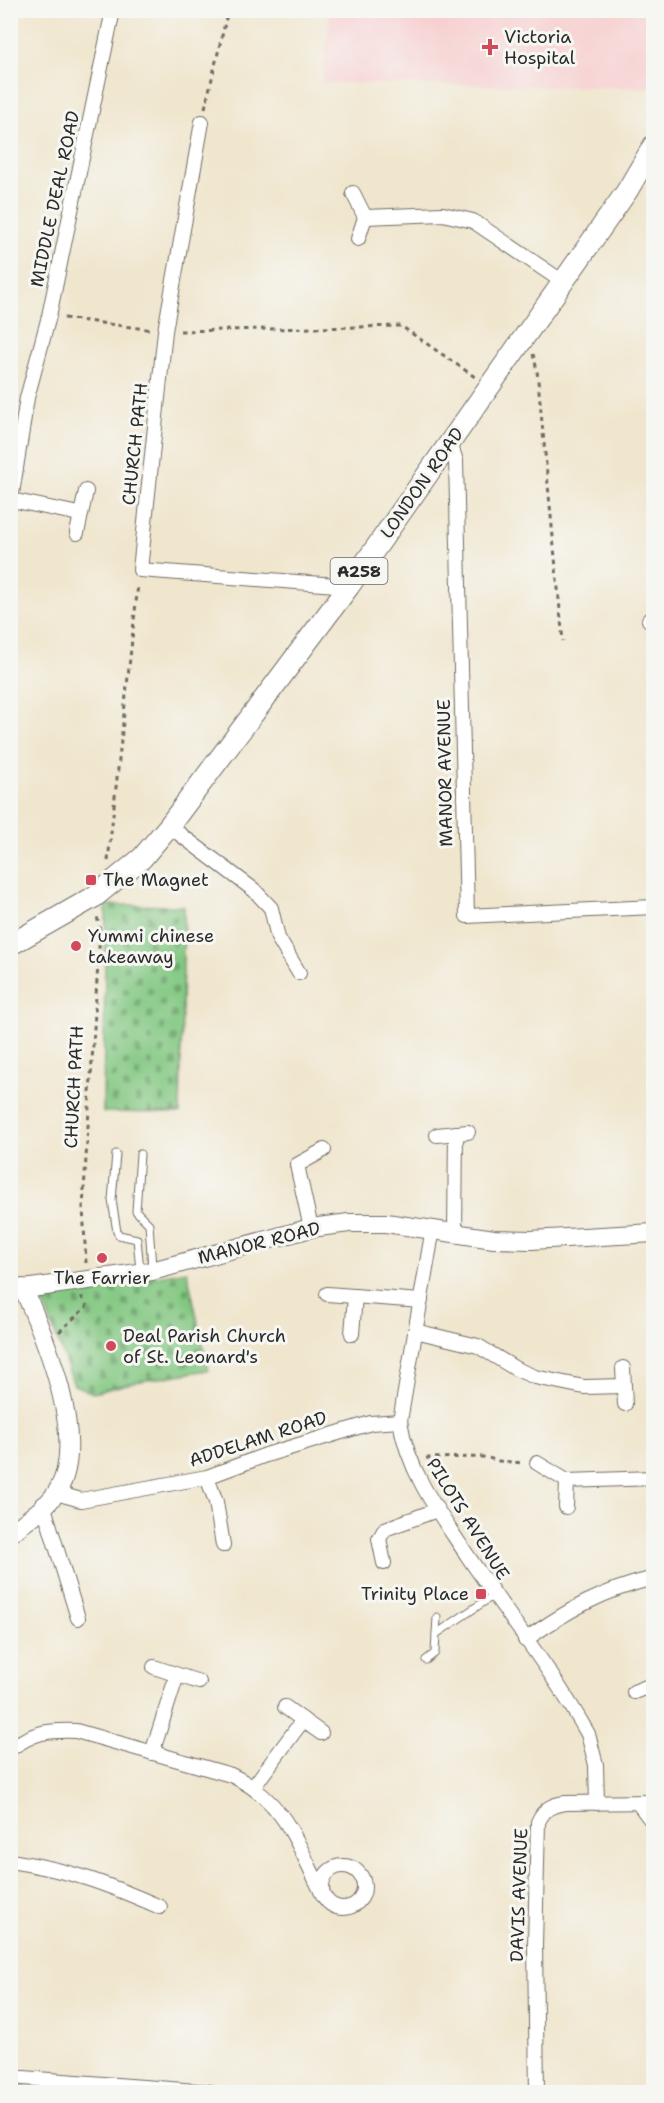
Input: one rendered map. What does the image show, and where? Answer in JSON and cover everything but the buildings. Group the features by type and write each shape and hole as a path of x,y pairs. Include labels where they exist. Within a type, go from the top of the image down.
{"main road":[{"name":"LONDON ROAD","path":"10,945 100,892 142,858 169,826 349,586 627,191 654,145"},
{"name":"MANOR ROAD","path":"16,1289 146,1272 311,1228 386,1223 433,1228 494,1239 531,1240 654,1233"},
{"path":"10,1534 50,1499 66,1474 69,1448 66,1419 40,1329 16,1289"}],"street":[{"name":"MIDDLE DEAL ROAD","path":"10,500 27,399 49,316 113,10"},
{"name":"CHURCH PATH","path":"140,570 165,332 202,122"},
{"path":"353,193 365,217 358,239"},
{"path":"365,217 443,214 473,221 563,282"},
{"name":"MANOR AVENUE","path":"450,443 456,461 467,916 654,907"},
{"path":"77,533 79,514 86,491"},
{"path":"10,500 79,514"},
{"path":"140,570 349,586"},
{"path":"169,826 260,896 271,908 278,938 299,973"},
{"path":"437,1135 462,1133 455,1233"},
{"path":"311,1228 292,1165 324,1150"},
{"name":"PILOTS AVENUE","path":"433,1228 400,1421 409,1458 437,1510 588,1734 596,1765 597,1803"},
{"path":"327,1294 421,1301"},
{"path":"352,1334 355,1296"},
{"path":"415,1331 478,1346 516,1369 558,1383 584,1387 624,1386"},
{"path":"623,1368 625,1404"},
{"name":"ADDELAM ROAD","path":"50,1499 81,1500 207,1477 247,1461 348,1429 371,1423 400,1421"},
{"path":"537,1463 567,1481 654,1478"},
{"path":"207,1477 216,1502 223,1545"},
{"path":"566,1507 567,1481"},
{"path":"50,1499 78,1618"},
{"path":"384,1563 379,1539 385,1529 437,1510"},
{"path":"525,1640 583,1602 626,1585 654,1578"},
{"path":"154,1667 199,1683"},
{"path":"152,1753 177,1675"},
{"path":"634,1692 654,1684"},
{"path":"285,1707 321,1732"},
{"path":"254,1786 303,1720"},
{"path":"10,1749 31,1734 53,1730 76,1731 231,1775 254,1786 283,1817 323,1895 333,1906 340,1908 355,1905 363,1893 363,1879 359,1872 346,1865 322,1870 307,1863"},
{"name":"DAVIS AVENUE","path":"537,2092 535,1934 538,1822 543,1811 553,1805 654,1802"},
{"path":"638,1803 654,1824"},
{"path":"10,1861 67,1871 99,1880 160,1907"},
{"path":"323,1895 323,1880 332,1869"},
{"path":"10,2077 121,2089 210,2092"}],"lane":[{"path":"116,1154 112,1200 117,1232 119,1235 137,1239 146,1272"},
{"path":"140,1154 136,1211 149,1224 146,1272"},
{"path":"436,1634 494,1594"},
{"path":"426,1660 435,1653 437,1617"}],"path":[{"path":"202,122 228,10"},
{"path":"49,316 165,332 401,326 489,387"},
{"path":"528,332 537,370 563,641"},
{"name":"CHURCH PATH","path":"79,1281 100,932 100,892 112,816 140,570"},
{"path":"54,1324 57,1333 87,1306 79,1281"},
{"path":"409,1458 485,1457 499,1461 537,1463"}],"shaded area":[{"name":"Victoria Hospital","path":"330,11 653,11 653,88 322,83"}],"green space":[{"path":"106,905 184,906 180,1113 103,1112"},
{"path":"187,1271 208,1370 135,1382 93,1393 74,1385 41,1295"},
{"path":"10,2080 28,2087 64,2090 70,2085 100,2089 104,2092 11,2092"}],"place":[{"name":"Victoria Hospital","path":"490,47"},
{"name":"The Magnet","path":"91,880"},
{"name":"Yummi chinese takeaway","path":"76,946"},
{"name":"The Farrier","path":"102,1258"},
{"name":"Deal Parish Church of St. Leonard's","path":"111,1346"},
{"name":"Trinity Place","path":"481,1594"}]}
